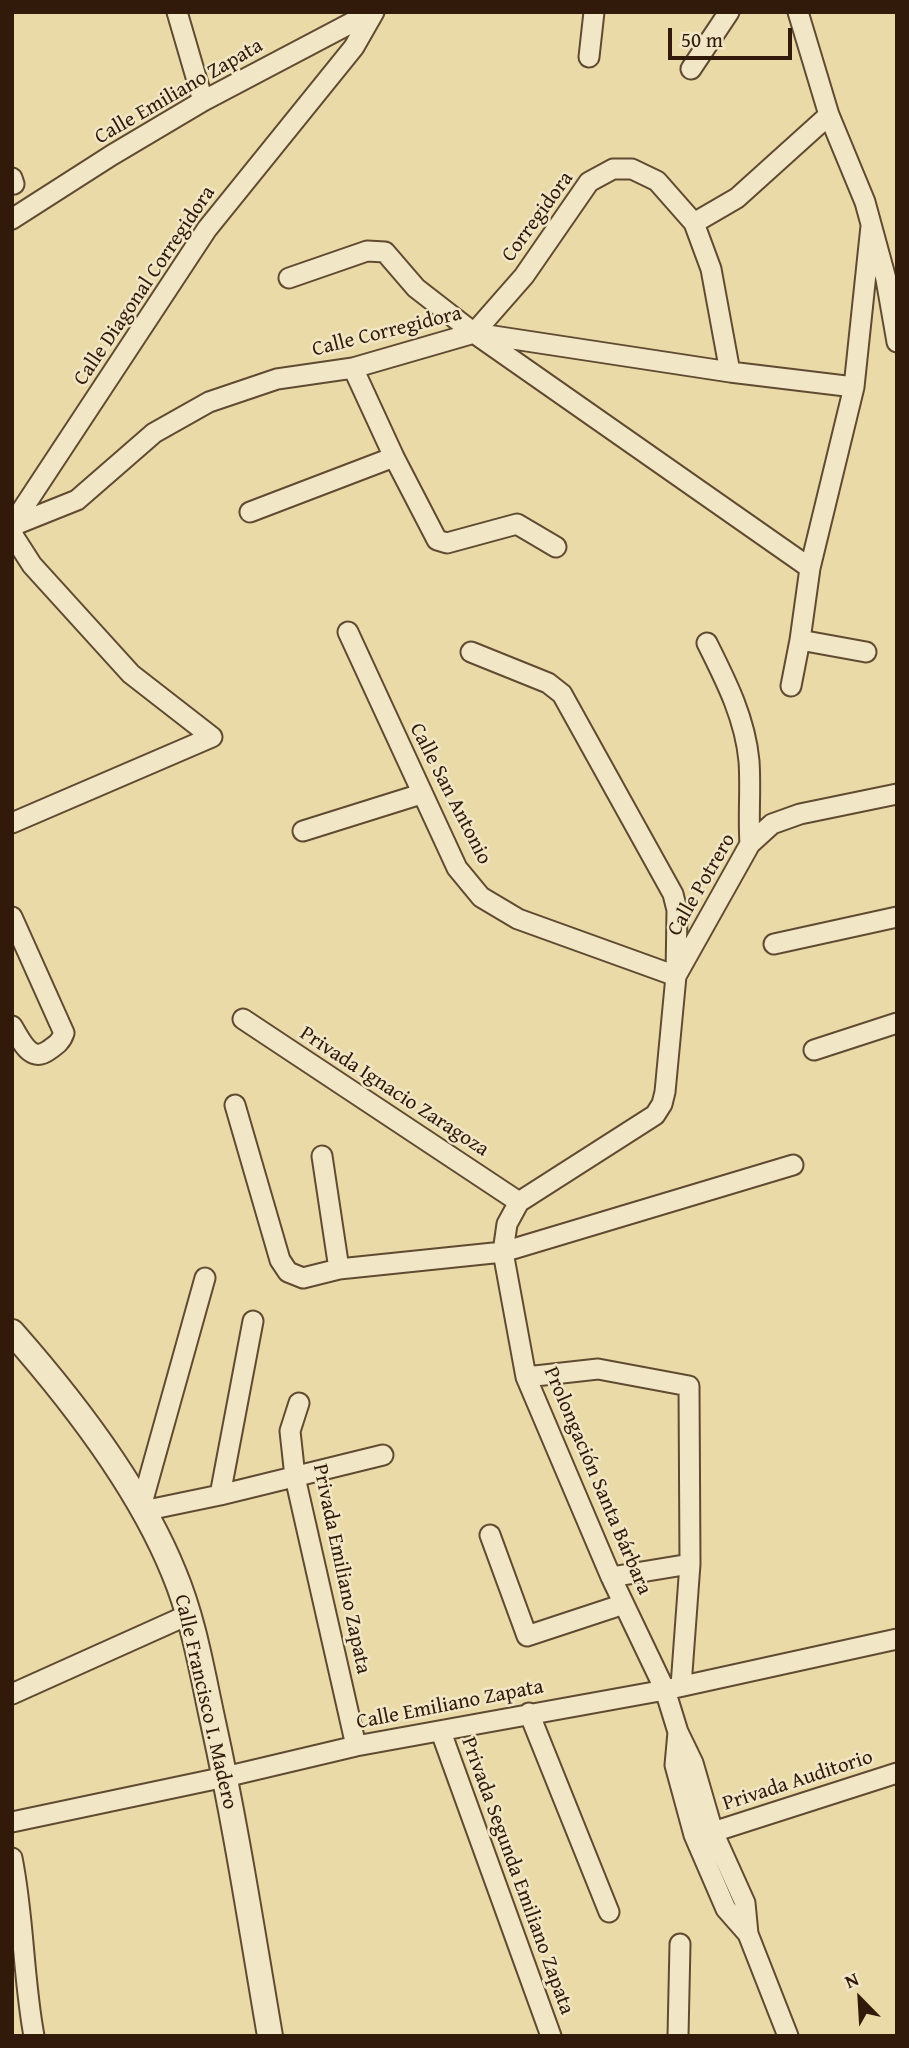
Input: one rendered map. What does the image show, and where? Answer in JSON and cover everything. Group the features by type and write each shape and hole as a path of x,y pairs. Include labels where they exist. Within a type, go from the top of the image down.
{"street":[{"path":"177,12 203,101"},
{"name":"Calle Emiliano Zapata","path":"12,219 203,101 373,12"},
{"name":"Calle Diagonal Corregidora","path":"12,526 206,229 355,47 373,12"},
{"path":"589,57 594,12"},
{"path":"691,69 729,12"},
{"path":"798,12 829,115 865,202 886,279 897,342"},
{"path":"694,223 737,198 829,115"},
{"name":"Corregidora","path":"474,333 524,276 589,182 613,169 632,169 657,181 694,223 710,269 730,372"},
{"path":"791,687 810,568 854,387 869,265 871,226"},
{"path":"289,278 367,251 385,252 416,288 474,333 810,568"},
{"name":"Calle Corregidora","path":"12,526 77,500 154,433 209,402 277,379 354,368 474,333 730,372 854,387"},
{"path":"354,368 394,457 437,540 447,543 517,524 556,547"},
{"path":"250,512 394,457"},
{"path":"12,526 14,537 32,565 131,674 212,737 12,822"},
{"name":"Calle San Antonio","path":"348,632 457,868 481,897 518,919 676,976"},
{"path":"800,640 866,652"},
{"path":"707,643 742,720 749,761 750,844"},
{"path":"471,652 548,683 562,694 673,894 677,910 676,976 662,1104 655,1115 519,1202"},
{"path":"303,831 421,794"},
{"name":"Calle Potrero","path":"676,976 750,844 772,824 800,814 897,794"},
{"path":"12,917 64,1033 61,1041 44,1054 34,1055 27,1050 12,1026"},
{"path":"774,944 897,917"},
{"name":"Privada Ignacio Zaragoza","path":"243,1020 519,1202"},
{"path":"814,1050 897,1023"},
{"path":"235,1105 280,1259 288,1272 303,1278 338,1269 503,1252 793,1165"},
{"path":"322,1156 338,1269"},
{"name":"Prolongación Santa Bárbara","path":"519,1202 507,1224 503,1252 526,1377 611,1577 673,1688 678,1732 675,1765 694,1835 726,1909 747,1934 788,2036"},
{"path":"205,1278 142,1509 220,1495 383,1455"},
{"path":"220,1495 253,1321"},
{"name":"Calle Francisco I. Madero","path":"12,1332 90,1429 142,1509 173,1571 190,1614 225,1777 270,2036"},
{"path":"526,1377 598,1369 689,1386 690,1564 673,1688"},
{"name":"Privada Emiliano Zapata","path":"299,1403 290,1431 295,1477 356,1746"},
{"path":"490,1535 527,1636 624,1604"},
{"path":"611,1577 690,1564"},
{"path":"12,1694 190,1614"},
{"name":"Calle Emiliano Zapata","path":"12,1822 356,1746 673,1688 897,1639"},
{"path":"529,1713 609,1912"},
{"name":"Privada Segunda Emiliano Zapata","path":"441,1732 551,2036"},
{"name":"Prolongación Santa Bárbara","path":"678,1732 693,1763 713,1832 745,1903 747,1934"},
{"name":"Privada Auditorio","path":"713,1832 897,1773"},
{"path":"12,1858 20,2006 34,2036"},
{"path":"678,2036 680,1944"}]}
